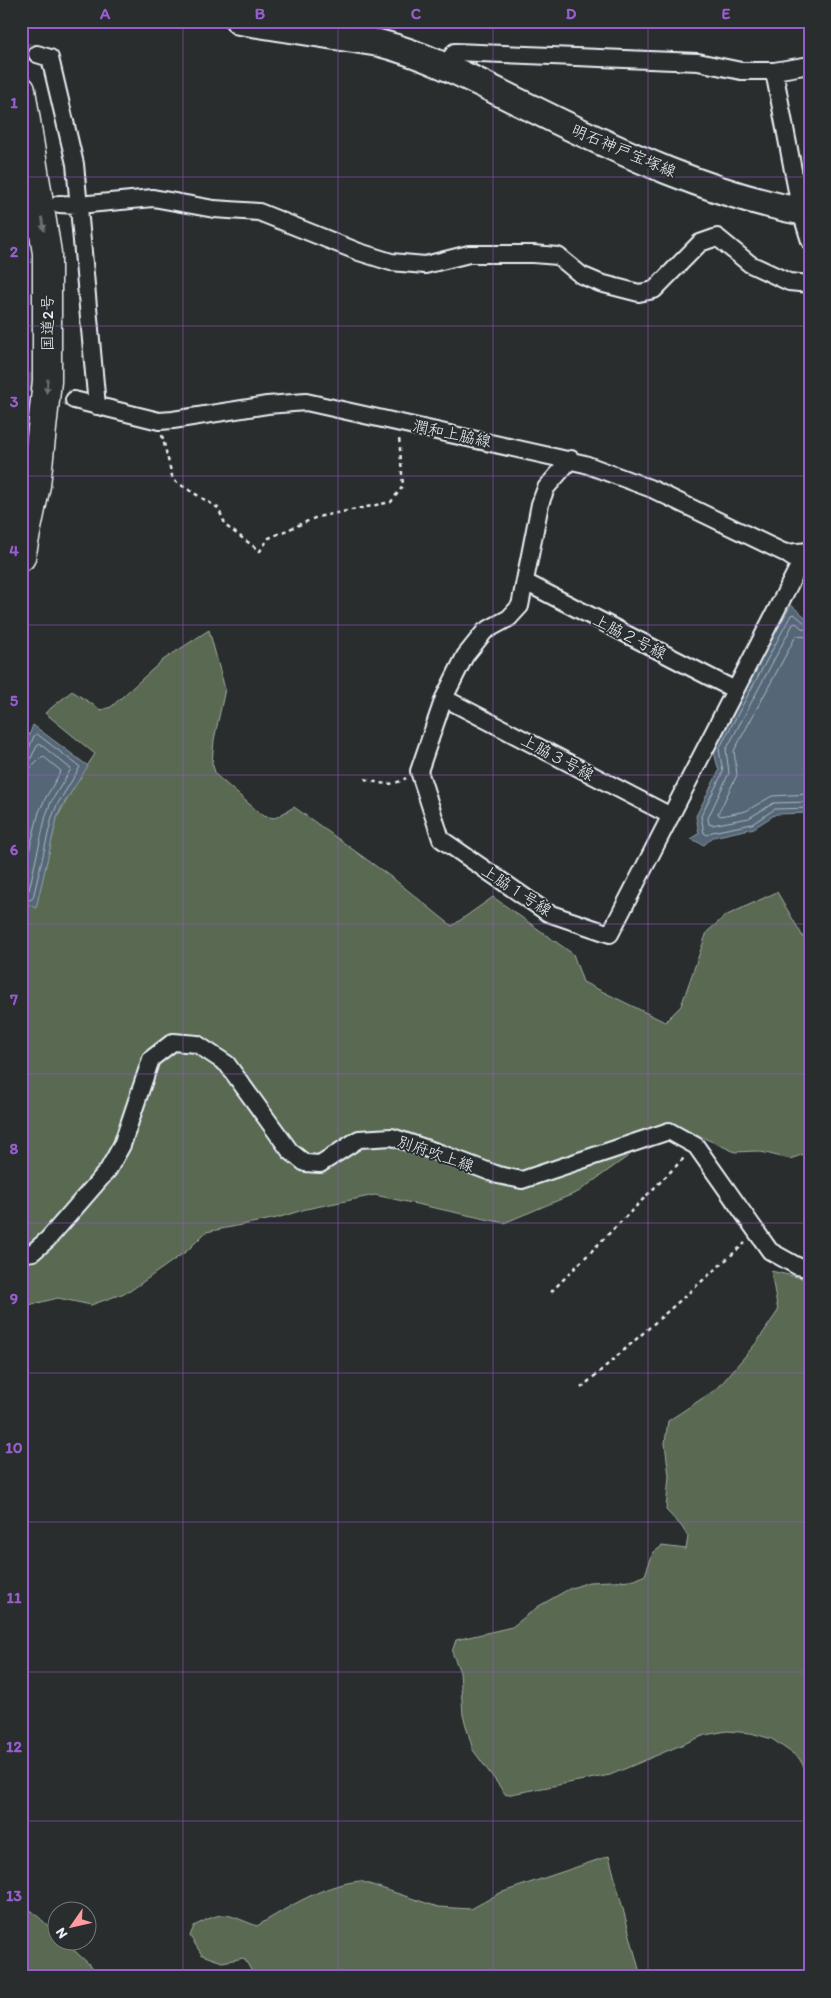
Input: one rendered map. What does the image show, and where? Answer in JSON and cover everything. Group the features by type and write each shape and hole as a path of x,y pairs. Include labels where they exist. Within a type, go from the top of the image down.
{"highway":[{"name":"国道2号","path":"21,90 47,253 48,361 48,381 36,485 21,557"}],"main road":[{"name":"明石神戸宝塚線","path":"239,21 379,43 402,49 445,66 618,151 734,194 806,213"}],"street":[{"path":"445,66 454,52 698,62 741,71 774,71 810,65"},
{"path":"37,54 50,58 75,164 97,406"},
{"path":"774,71 806,213 810,241"},
{"path":"59,204 153,198 214,209 259,212 360,252 391,262 425,265 469,254 558,256 581,275 600,283 639,293 654,290 700,243 717,237 750,264 789,282 810,284"},
{"name":"潤和上脇線","path":"74,400 159,421 266,405 306,402 571,459 652,489 807,562"},
{"path":"419,771 444,698 465,656 485,631 509,618 520,606 540,504 546,488 571,459"},
{"name":"上脇１号線","path":"419,771 441,839 548,913 610,934 735,690 807,562"},
{"name":"上脇２号線","path":"525,582 735,690"},
{"name":"上脇３号線","path":"444,698 671,816"},
{"name":"別府吹上線","path":"21,1254 33,1252 48,1239 108,1170 122,1145 151,1059 173,1042 197,1044 227,1064 290,1151 305,1163 320,1164 359,1139 392,1137 498,1175 522,1180 668,1131 696,1146 770,1252 797,1266 810,1268"}],"path":[{"path":"159,421 173,480 218,508 226,526 260,551 269,538 317,517 392,502 402,486 398,421"},
{"path":"365,779 379,784 396,784 419,771"},
{"path":"551,1292 659,1181 696,1146"},
{"path":"581,1388 756,1233"}],"green space":[{"path":"209,630 225,689 214,740 212,763 216,775 263,816 275,818 294,807 395,880 452,926 493,897 573,954 583,982 665,1022 681,1006 707,932 725,916 777,892 810,949 810,1152 790,1159 757,1151 735,1152 673,1124 578,1192 504,1223 375,1195 306,1209 277,1218 206,1232 188,1250 130,1291 91,1305 58,1298 21,1307 21,901 36,907 57,818 77,781 95,754 45,713 72,691 101,710 111,707 163,660"},
{"path":"771,1271 806,1279 810,1287 810,1778 799,1758 772,1739 751,1733 727,1731 705,1735 610,1775 506,1795 473,1750 463,1715 460,1672 452,1652 456,1640 512,1627 539,1606 569,1589 589,1582 635,1580 645,1575 653,1553 662,1546 686,1549 688,1537 682,1527 666,1510 669,1476 665,1443 668,1421 718,1388 757,1342 778,1311"},
{"path":"609,1856 641,1977 255,1977 244,1958 222,1962 202,1955 190,1936 194,1926 220,1915 231,1916 257,1926 319,1892 346,1883 360,1881 438,1907 471,1909 500,1893"},
{"path":"21,1907 32,1911 48,1926 48,1950 74,1950 103,1977 21,1977"}],"water":[{"path":"791,605 810,621 810,813 776,814 754,828 713,837 704,845 691,839 699,833 696,816 719,771 713,749"},
{"path":"33,725 88,766 61,808 57,818 36,908 21,901 21,757"}],"tunnel":[{"path":"21,49 37,54"},
{"path":"21,378 74,400"}]}
